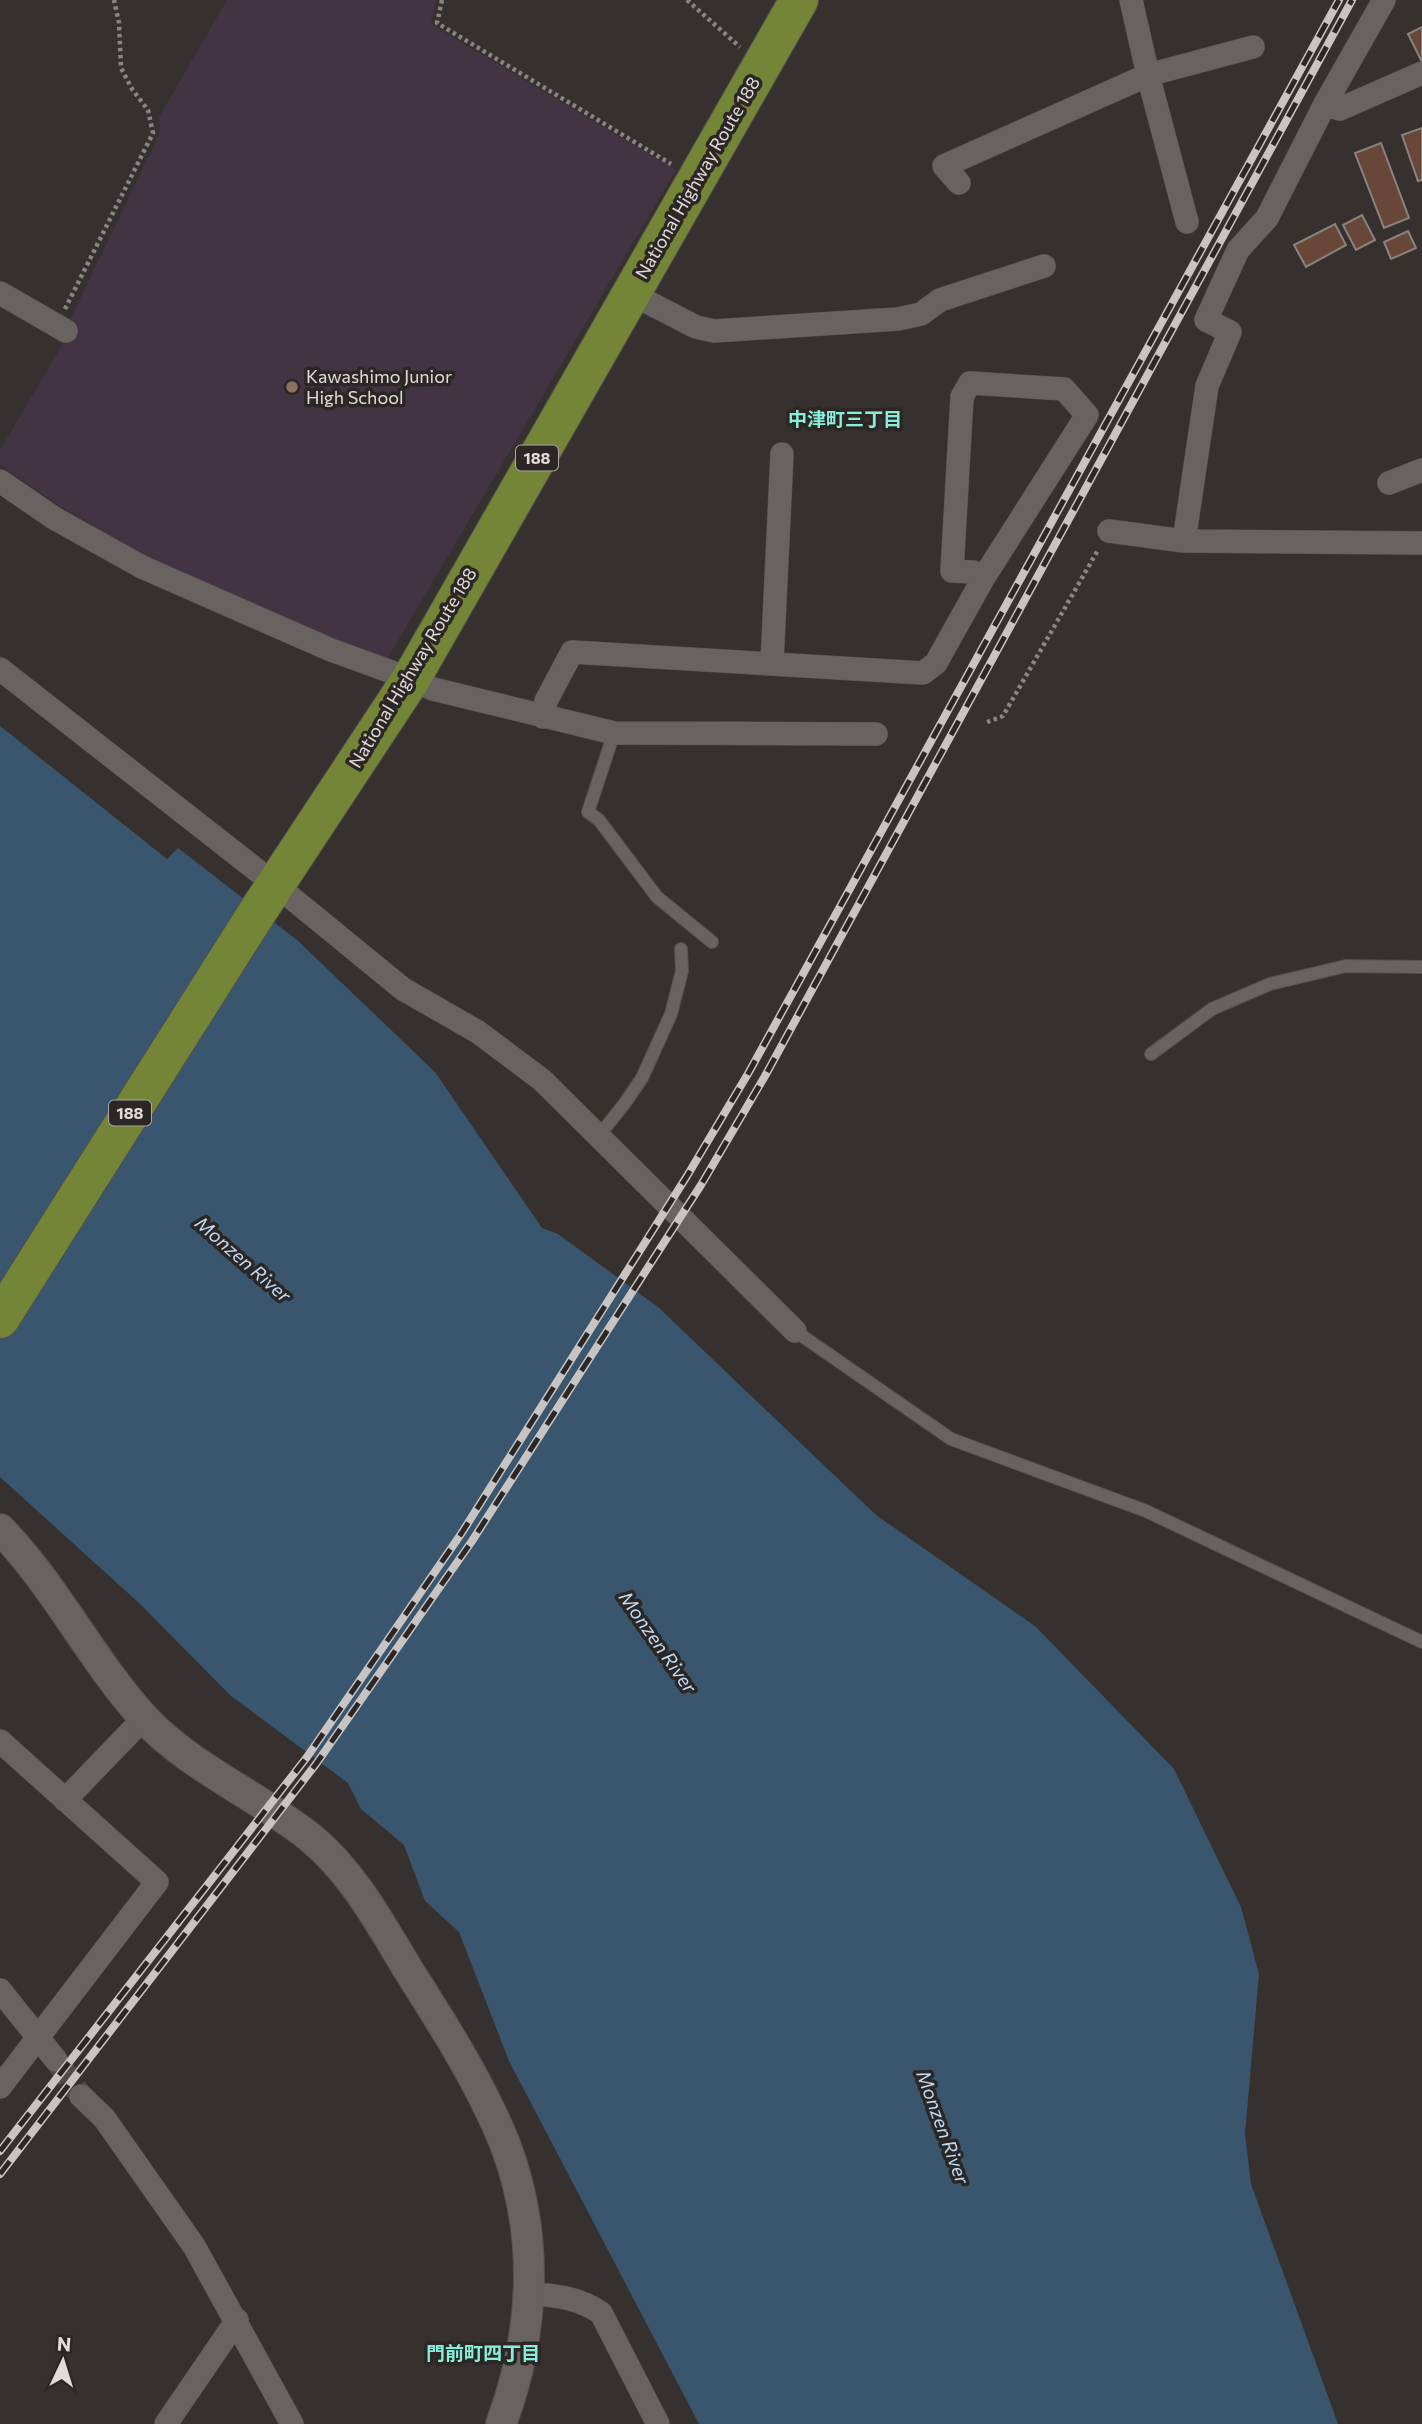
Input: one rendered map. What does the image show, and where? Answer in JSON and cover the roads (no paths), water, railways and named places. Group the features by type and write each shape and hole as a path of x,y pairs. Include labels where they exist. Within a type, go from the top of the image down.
{"highway":[{"name":"National Highway Route 188","path":"0,1319 268,897 411,679 799,0"}],"street":[{"path":"1131,0 1187,222"},
{"path":"1184,541 1207,386 1230,332 1206,320 1238,250 1267,218 1325,104 1384,0"},
{"path":"959,183 944,166 1148,75 1253,47"},
{"path":"1325,104 1339,109 1422,73"},
{"path":"632,294 696,327 714,331 898,319 921,314 940,300 1044,266"},
{"path":"0,293 62,328"},
{"path":"543,717 547,701 572,652 923,673 936,663 984,577 1087,415 1064,389 970,383 962,397 952,570 973,572 984,577"},
{"path":"772,663 782,454"},
{"path":"1389,483 1422,470"},
{"path":"0,481 54,518 142,567 331,650 433,689 614,733 876,734"},
{"path":"1109,531 1184,541 1422,543"},
{"path":"0,669 268,897 403,989 478,1032 542,1080 795,1331"},
{"path":"0,1528 22,1551 101,1664 144,1718 184,1753 311,1838 337,1863 369,1907 464,2062 505,2145 520,2199 527,2241 530,2294 526,2333 516,2385 501,2424"},
{"path":"65,1800 144,1718"},
{"path":"0,1741 156,1882 0,2087"},
{"path":"0,1990 56,2060"},
{"path":"82,2096 104,2118 194,2246 292,2424"},
{"path":"530,2294 558,2295 577,2300 587,2303 601,2313 659,2424"},
{"path":"166,2424 237,2320"}],"lane":[{"path":"614,733 588,812 599,820 657,897 712,943"},
{"path":"598,1137 642,1078 671,1014 682,971 681,950"},
{"path":"1151,1054 1212,1009 1269,984 1346,966 1422,967"},
{"path":"795,1331 951,1439 1146,1511 1422,1642"}],"water":[{"name":"Monzen River","path":"0,726 167,859 178,848 297,940 435,1072 542,1228 558,1234 658,1307 876,1515 1035,1626 1174,1769 1241,1907 1259,1974 1245,2134 1251,2184 1338,2424 699,2424 509,2061 459,1932 425,1901 404,1845 361,1809 348,1783 231,1696 139,1603 0,1477"}],"tunnel":[{"path":"56,2060 81,2096"}],"railway":[{"path":"0,2151 307,1757 461,1534 687,1176 749,1072 1339,0"},
{"path":"0,2174 316,1764 472,1541 701,1185 765,1076 1352,0"}],"place":[{"name":"Kawashimo Junior High School","path":"292,387"}],"district":[{"name":"中津町三丁目","path":"845,419"},
{"name":"門前町四丁目","path":"483,2353"}]}
